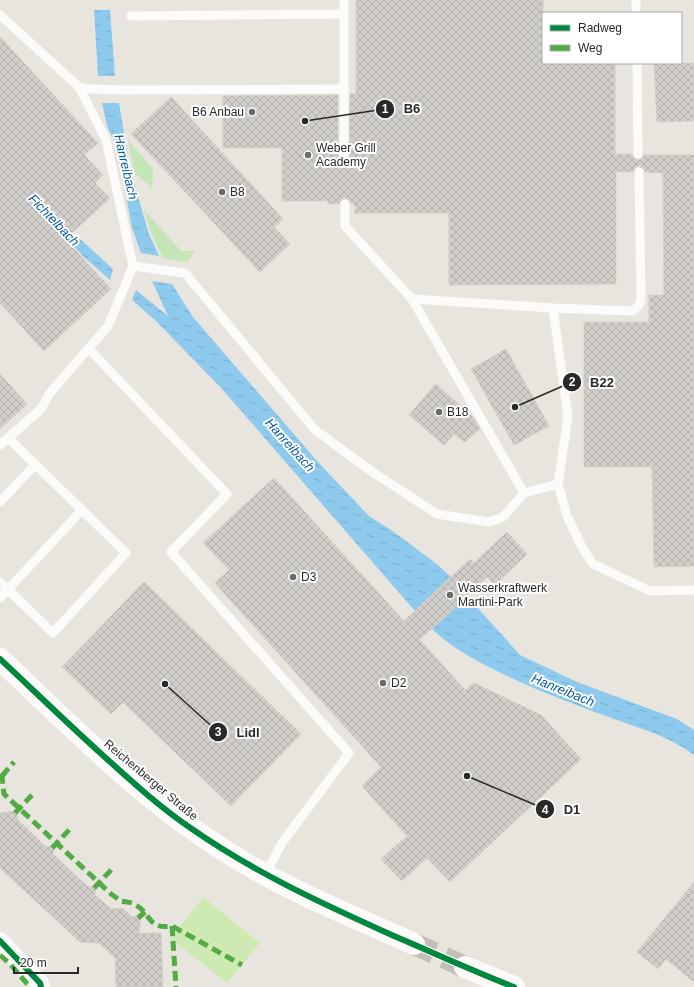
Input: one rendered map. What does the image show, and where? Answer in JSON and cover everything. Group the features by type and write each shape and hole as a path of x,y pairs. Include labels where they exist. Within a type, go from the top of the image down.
{"street":[{"name":"Reichenberger Straße","path":"0,659 102,755 152,798 191,828 223,850 265,875 322,904 414,944"},
{"path":"0,941 40,983 41,987"},
{"path":"465,967 514,987"}],"lane":[{"path":"344,0 344,158"},
{"path":"636,0 636,12"},
{"path":"130,16 344,14"},
{"path":"0,15 79,87 106,140 133,266 108,326 50,393 41,409 0,445"},
{"path":"637,64 638,154"},
{"path":"79,87 125,90 344,89"},
{"path":"412,299 553,308 633,310 639,305 641,299 639,172"},
{"path":"344,204 345,226 412,299 524,492"},
{"path":"133,266 185,273 315,430 374,473 437,514 489,522 503,518 524,492 558,484"},
{"path":"553,308 568,417 558,484 567,516 582,547 593,564 650,590 694,590"},
{"path":"89,349 227,494 171,552 348,753 282,843 265,875"},
{"path":"0,582 53,633 126,553 8,438"},
{"path":"0,502 35,465"},
{"path":"0,598 82,510"}],"green space":[{"path":"128,140 153,169 152,188 134,172"},
{"path":"144,210 181,251 195,251 187,262 163,258 151,232"},
{"path":"203,897 260,943 227,983 170,938"}],"water":[{"path":"94,10 110,10 115,76 98,76"},
{"name":"Hanreibach","path":"102,103 119,103 130,169 149,234 159,256 141,253 132,228 116,145 107,126"},
{"name":"Fichtelbach","path":"0,156 74,236 78,237 113,269 110,280 84,257 0,169"},
{"name":"Hanreibach","path":"152,281 172,284 193,317 317,461 369,516 394,532 438,565 451,577 415,611 222,389 157,322 132,300 136,290 168,316"},
{"name":"Hanreibach","path":"467,596 520,655 577,682 677,719 694,730 694,755 657,734 535,689 479,662 450,644 432,629"}],"building":[{"path":"356,0 543,0 542,64 615,64 615,154 632,154 633,157 638,160 644,155 694,155 694,566 654,567 652,467 584,467 584,322 649,322 649,295 664,295 663,173 645,172 644,169 639,166 636,167 633,172 616,172 616,284 449,285 449,213 355,213 355,205 351,204 350,201 345,198 342,199 339,204 328,204 328,201 282,201 282,148 223,148 223,96 338,95 338,157 341,162 347,162 349,160 350,94 356,94"},
{"path":"0,37 98,143 84,155 103,175 95,183 110,198 65,239 111,289 44,351 0,303"},
{"path":"694,63 694,121 657,122 654,64"},
{"name":"B8","path":"171,97 283,219 274,227 290,244 260,272 131,134"},
{"path":"506,349 549,426 514,445 471,369"},
{"path":"0,374 27,404 0,429"},
{"name":"B18","path":"436,384 473,417 480,429 465,442 454,434 444,445 409,415"},
{"path":"274,478 404,621 470,559 474,563 507,532 527,554 495,585 487,577 432,629 419,639 465,690 474,683 541,715 581,759 450,882 427,858 402,881 381,859 407,836 362,786 381,767 215,583 229,570 203,543"},
{"path":"144,582 301,734 231,806 123,702 111,714 62,667"},
{"path":"17,811 17,819 46,847 54,846 53,854 88,887 96,886 95,895 111,909 122,908 132,917 141,916 139,933 161,933 163,987 116,987 115,958 99,943 80,942 0,868 0,813"},
{"path":"694,882 694,982 666,959 658,969 637,952"}],"tunnel":[{"path":"414,944 465,967"}],"marked path":[{"path":"2,776 14,762"},
{"path":"0,775 2,776 4,794 111,894 121,901 132,903 140,908 150,920 158,926 172,926 242,965"},
{"path":"15,813 32,795"},
{"path":"52,848 70,829"},
{"path":"94,888 112,869"},
{"path":"138,918 145,912"},
{"path":"172,926 176,987"},
{"path":"0,955 30,987"}],"cycle path":[{"path":"0,659 143,791 179,820 216,845 266,874 316,900 394,936 514,987"},
{"path":"0,941 40,983 41,987"}],"place":[{"name":"B6 Anbau","path":"252,112"},
{"name":"B6","path":"305,121"},
{"name":"Weber Grill Academy","path":"308,155"},
{"name":"B8","path":"222,192"},
{"name":"B22","path":"515,407"},
{"name":"B18","path":"439,412"},
{"name":"D3","path":"293,577"},
{"name":"Wasserkraftwerk Martini-Park","path":"450,595"},
{"name":"D2","path":"383,683"},
{"name":"Lidl","path":"165,684"},
{"name":"D1","path":"467,776"}]}
